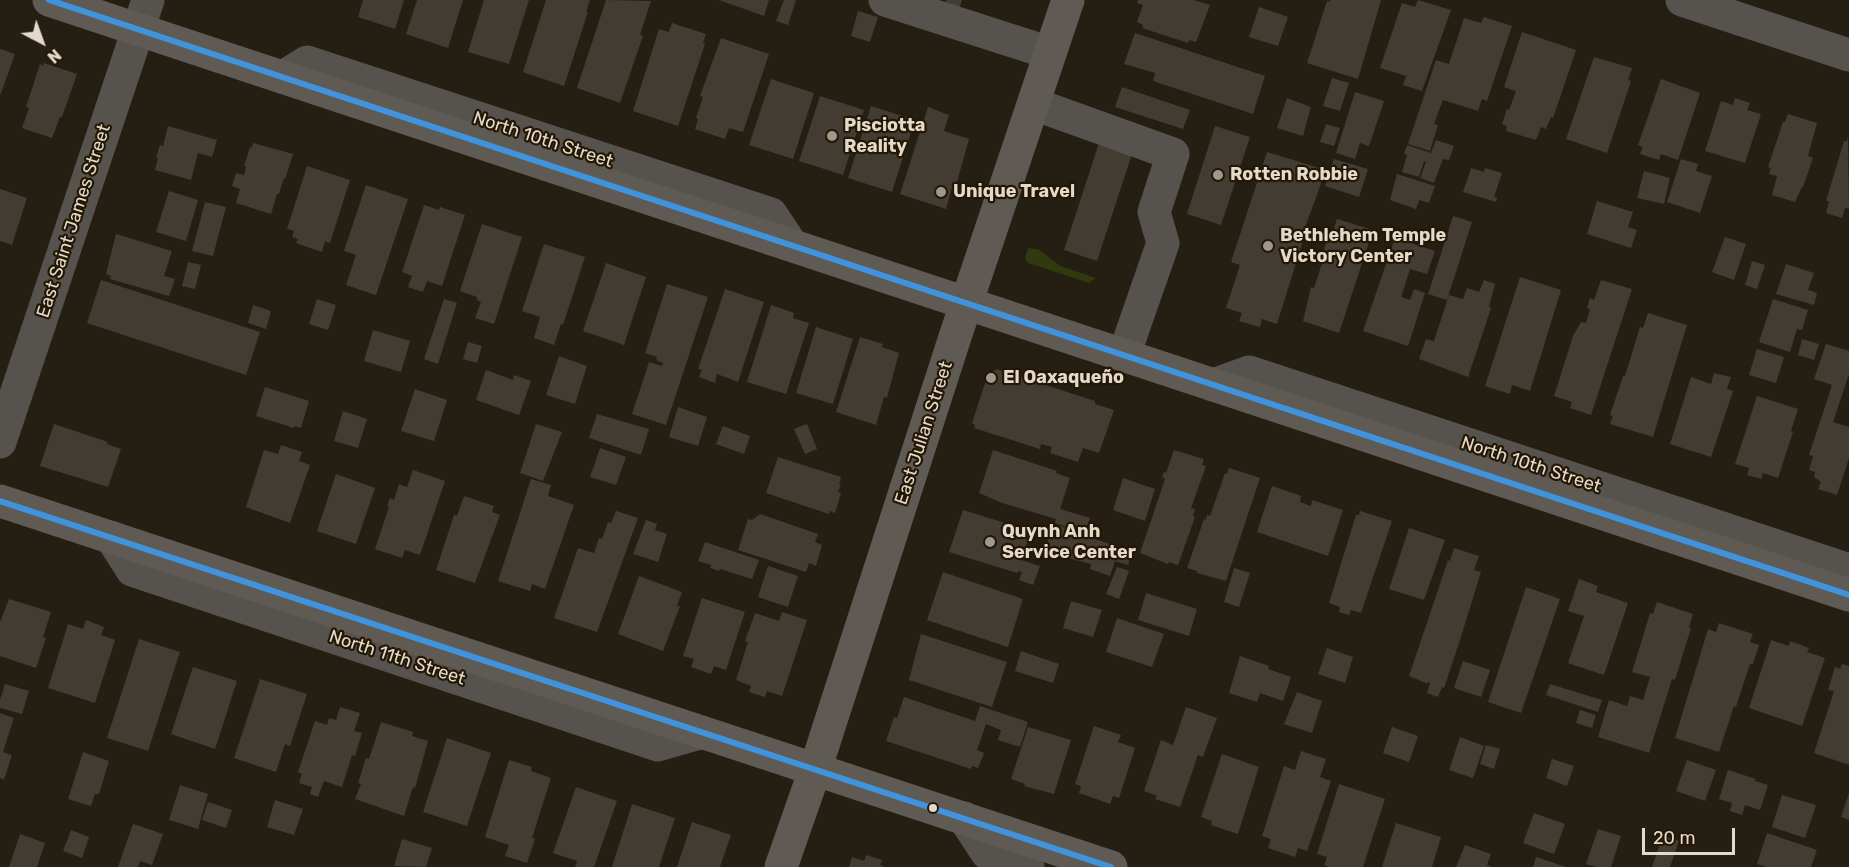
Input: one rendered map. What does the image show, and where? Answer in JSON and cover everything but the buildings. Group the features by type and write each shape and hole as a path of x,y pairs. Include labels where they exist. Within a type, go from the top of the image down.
{"main road":[{"name":"North 10th Street","path":"49,0 142,15 283,77 1849,596"},
{"name":"East Julian Street","path":"781,867 1068,0"},
{"name":"North 11th Street","path":"0,501 1111,867"}],"street":[{"path":"885,0 1050,53"},
{"path":"1682,0 1849,55"},
{"name":"East Saint James Street","path":"0,442 142,15"},
{"path":"1034,104 1173,154 1154,212 1163,243 1124,355"},
{"name":"North 10th Street","path":"1213,385 1249,372 1849,570"},
{"path":"964,818 987,853 1029,867"}],"green space":[{"path":"1028,248 1040,250 1060,266 1096,278 1089,283 1028,263 1025,259"}],"transit line":[{"path":"49,0 1849,595"},
{"path":"0,501 1111,867"}],"place":[{"name":"Pisciotta Reality","path":"832,136"},
{"name":"Rotten Robbie","path":"1218,175"},
{"name":"Unique Travel","path":"941,192"},
{"name":"Bethlehem Temple Victory Center","path":"1268,246"},
{"name":"El Oaxaqueño","path":"991,378"},
{"name":"Quynh Anh Service Center","path":"990,542"}]}
